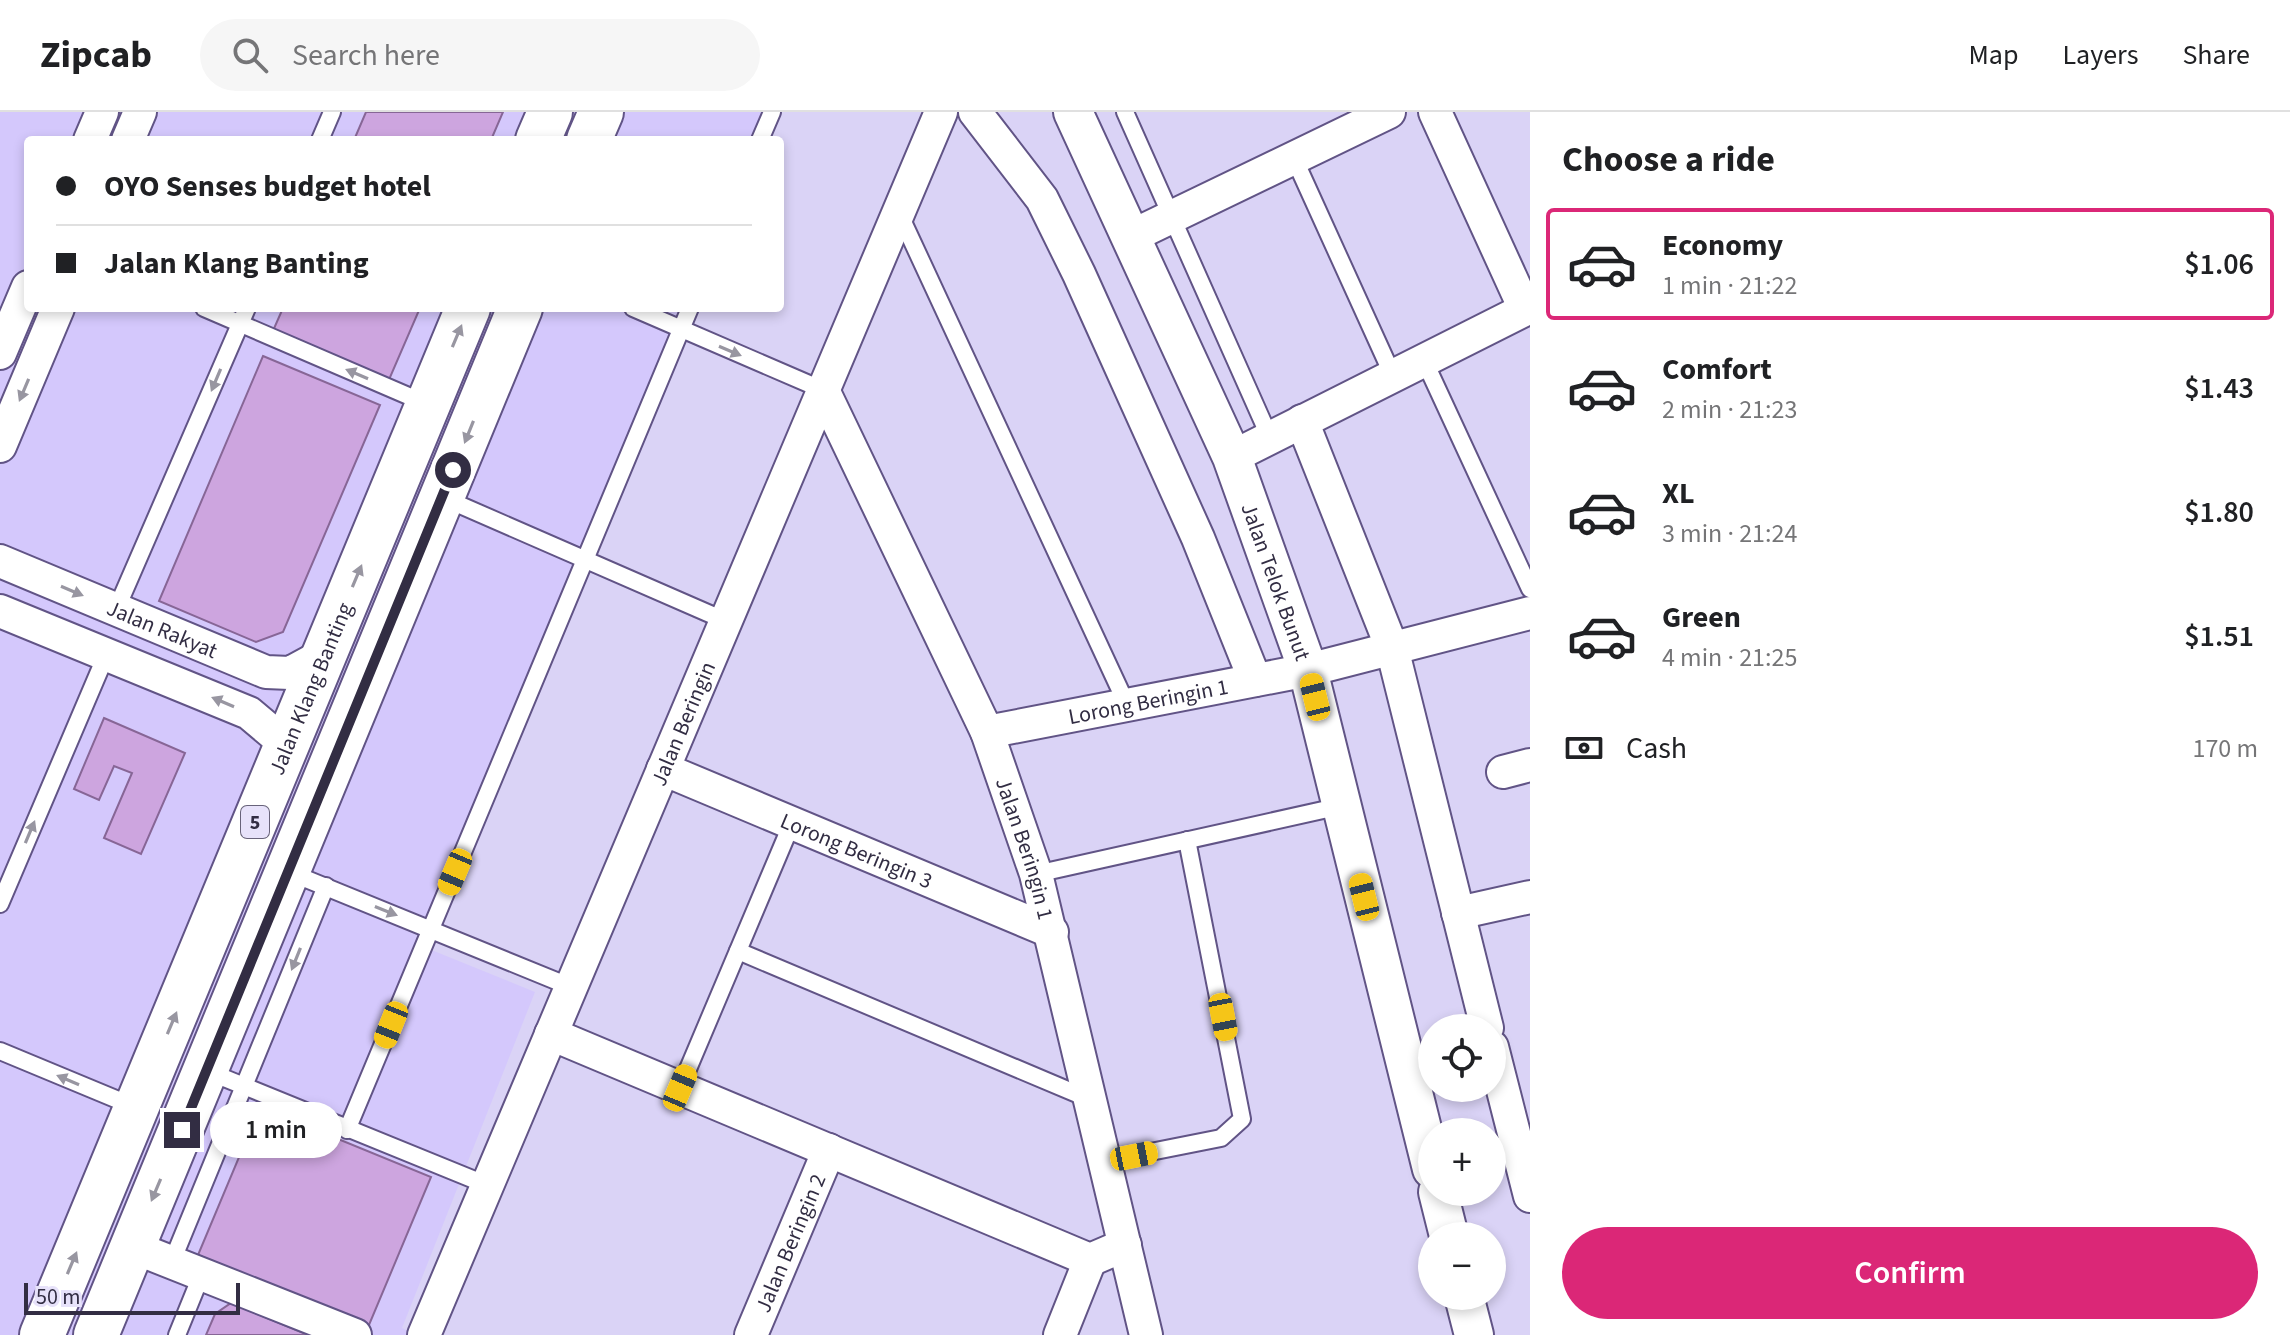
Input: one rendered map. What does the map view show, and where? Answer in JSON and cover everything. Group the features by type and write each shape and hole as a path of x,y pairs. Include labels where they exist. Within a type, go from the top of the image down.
{"highway":[{"path":"540,136 550,112"},
{"path":"591,136 601,112"},
{"name":"Jalan Klang Banting","path":"42,1335 466,312"},
{"name":"5","path":"96,1335 152,1256 307,879 442,497 518,312"}],"street":[{"path":"92,136 102,112"},
{"path":"130,136 140,112"},
{"name":"Jalan Beringin","path":"424,1335 941,112"},
{"path":"975,112 1042,199 1073,261 1198,538 1255,680"},
{"name":"Jalan Telok Bunut","path":"1073,112 1232,457 1308,670 1419,1118"},
{"path":"1132,236 1389,112"},
{"path":"1232,457 1527,308 1435,112"},
{"path":"0,353 7,315 24,292"},
{"path":"0,446 53,321 7,315"},
{"name":"Jalan Beringin 1","path":"823,390 987,732 1036,874 1146,1335"},
{"path":"1302,421 1392,648 1483,1014"},
{"name":"Jalan Rakyat","path":"0,561 266,672 290,673 325,654"},
{"path":"0,611 249,713 287,745"},
{"name":"Lorong Beringin 1","path":"987,732 1308,670 1530,613"},
{"name":"Lorong Beringin 3","path":"663,769 1052,932"},
{"path":"1458,913 1530,897"},
{"path":"551,1034 1090,1260"},
{"path":"1506,1100 1529,1187"},
{"name":"Jalan Beringin 2","path":"751,1335 829,1150"},
{"path":"1060,1335 1090,1260 1125,1245"},
{"path":"152,1256 355,1335"},
{"path":"1468,1310 1474,1335"}],"lane":[{"path":"322,136 332,112"},
{"path":"762,136 772,112"},
{"path":"1125,112 1270,438"},
{"path":"1294,158 1393,376"},
{"path":"899,212 1127,705"},
{"path":"224,312 244,316 428,405"},
{"path":"642,312 823,390"},
{"path":"347,1130 688,312"},
{"path":"116,610 244,316"},
{"path":"1424,360 1530,589"},
{"path":"442,497 726,621"},
{"path":"0,904 107,653"},
{"path":"1036,874 1341,806"},
{"path":"680,1088 792,823"},
{"path":"1105,1161 1221,1138 1242,1119 1187,840"},
{"path":"307,879 571,987"},
{"path":"738,951 1091,1099"},
{"path":"0,1051 136,1108"},
{"path":"225,1079 487,1185"},
{"path":"177,1335 201,1276"}],"shaded area":[{"path":"0,112 776,112 766,136 24,136 24,312 691,312 424,947 535,992 402,1328 417,1335 0,1335"}],"building":[{"path":"366,112 503,112 493,136 356,136"},
{"path":"281,312 418,312 388,382 272,333"},
{"path":"263,356 380,405 283,632 256,642 159,601"},
{"path":"104,718 185,753 141,854 104,838 132,773 114,766 99,800 74,789"},
{"path":"260,1107 431,1177 369,1325 198,1255"},
{"path":"231,1303 308,1335 206,1335 215,1314"}],"route":[{"path":"182,1130 453,470"}]}
